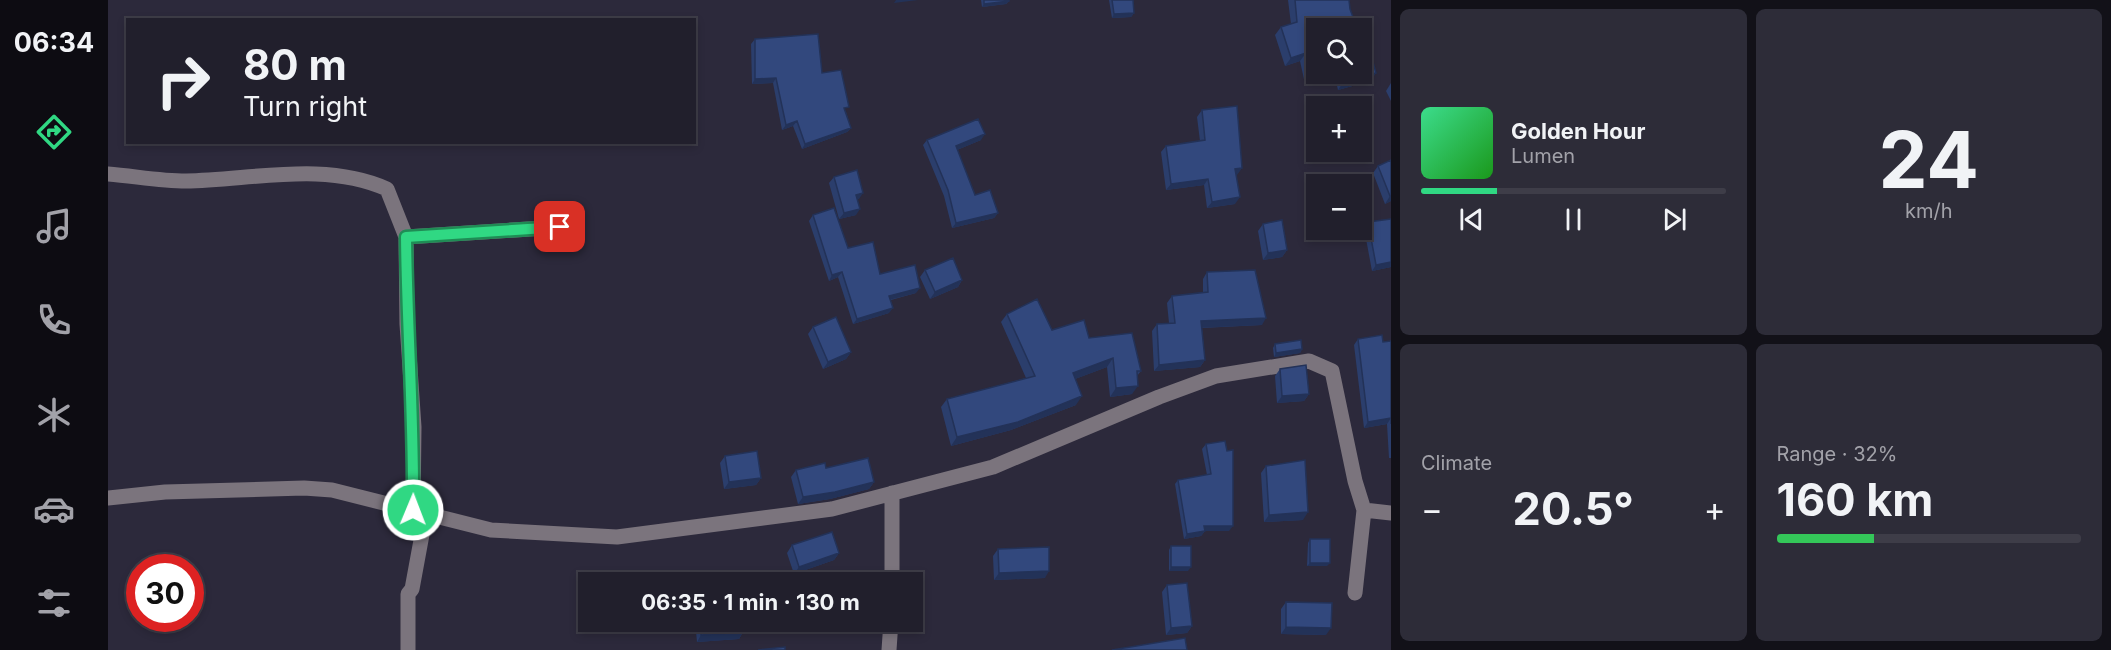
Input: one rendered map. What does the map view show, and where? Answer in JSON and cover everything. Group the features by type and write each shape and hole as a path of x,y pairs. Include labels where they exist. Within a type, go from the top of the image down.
{"street":[{"path":"108,174 185,181 312,174 372,183 387,189 406,237 407,324 419,511 412,589 408,594 408,650"},
{"path":"406,237 560,227"},
{"path":"108,498 165,492 304,488 332,490 491,530 616,537 832,509 892,494 993,467 1159,397 1216,376 1309,361 1332,371 1355,481 1364,510 1355,593"},
{"path":"892,494 892,572"},
{"path":"1364,510 1391,513"},
{"path":"889,650 890,632"}],"building":[{"path":"984,0 1009,0 1009,1 984,4"},
{"path":"1112,0 1133,0 1134,13 1114,14"},
{"path":"1295,0 1349,0 1353,18 1306,18 1306,53 1291,58 1281,27 1297,22"},
{"path":"818,34 822,73 841,70 849,107 844,108 851,128 805,144 797,121 786,125 776,78 755,79 755,39"},
{"path":"1372,58 1376,73 1372,74"},
{"path":"1237,106 1242,168 1235,169 1240,197 1212,202 1208,179 1171,184 1166,146 1205,140 1202,110"},
{"path":"978,119 985,134 956,146 975,195 990,190 998,213 956,223 948,190 927,140"},
{"path":"1391,160 1391,196 1390,196 1378,166"},
{"path":"857,170 863,193 856,195 860,209 844,213 834,177"},
{"path":"834,208 848,248 873,242 880,274 915,265 920,288 889,296 893,308 857,319 842,272 832,275 813,215"},
{"path":"1391,219 1391,262 1376,265 1371,240 1372,221"},
{"path":"1282,220 1287,250 1268,253 1263,224"},
{"path":"953,258 962,280 935,292 925,270"},
{"path":"1255,270 1266,318 1201,321 1205,360 1159,365 1157,324 1175,323 1172,296 1208,292 1207,272"},
{"path":"1037,299 1052,330 1084,320 1089,338 1132,333 1141,371 1137,371 1138,386 1116,388 1113,358 1073,373 1082,396 1018,422 957,437 947,399 1035,376 1007,314"},
{"path":"836,317 851,352 828,362 813,327"},
{"path":"1382,335 1383,342 1391,341 1391,418 1368,422 1358,339"},
{"path":"1301,340 1302,349 1276,353 1275,344"},
{"path":"1306,365 1309,394 1282,396 1280,369"},
{"path":"1225,441 1227,451 1233,450 1233,526 1204,526 1205,531 1187,534 1178,480 1211,474 1206,444"},
{"path":"757,451 761,478 729,482 725,456"},
{"path":"868,458 874,482 803,497 796,470 825,463 826,468"},
{"path":"1305,460 1308,512 1269,515 1266,466"},
{"path":"832,532 839,553 799,567 792,545"},
{"path":"1310,539 1330,539 1330,563 1310,563"},
{"path":"1171,546 1191,546 1191,567 1171,567"},
{"path":"1049,547 1049,571 999,573 998,549"},
{"path":"1187,583 1192,626 1171,628 1167,585"},
{"path":"1286,602 1332,603 1331,628 1286,627"},
{"path":"701,632 743,632 701,635"},
{"path":"1185,638 1187,650 1112,650"},
{"path":"785,647 785,650 758,650"}],"route":[{"path":"413,510 414,427 407,324 406,237 560,227"}]}
